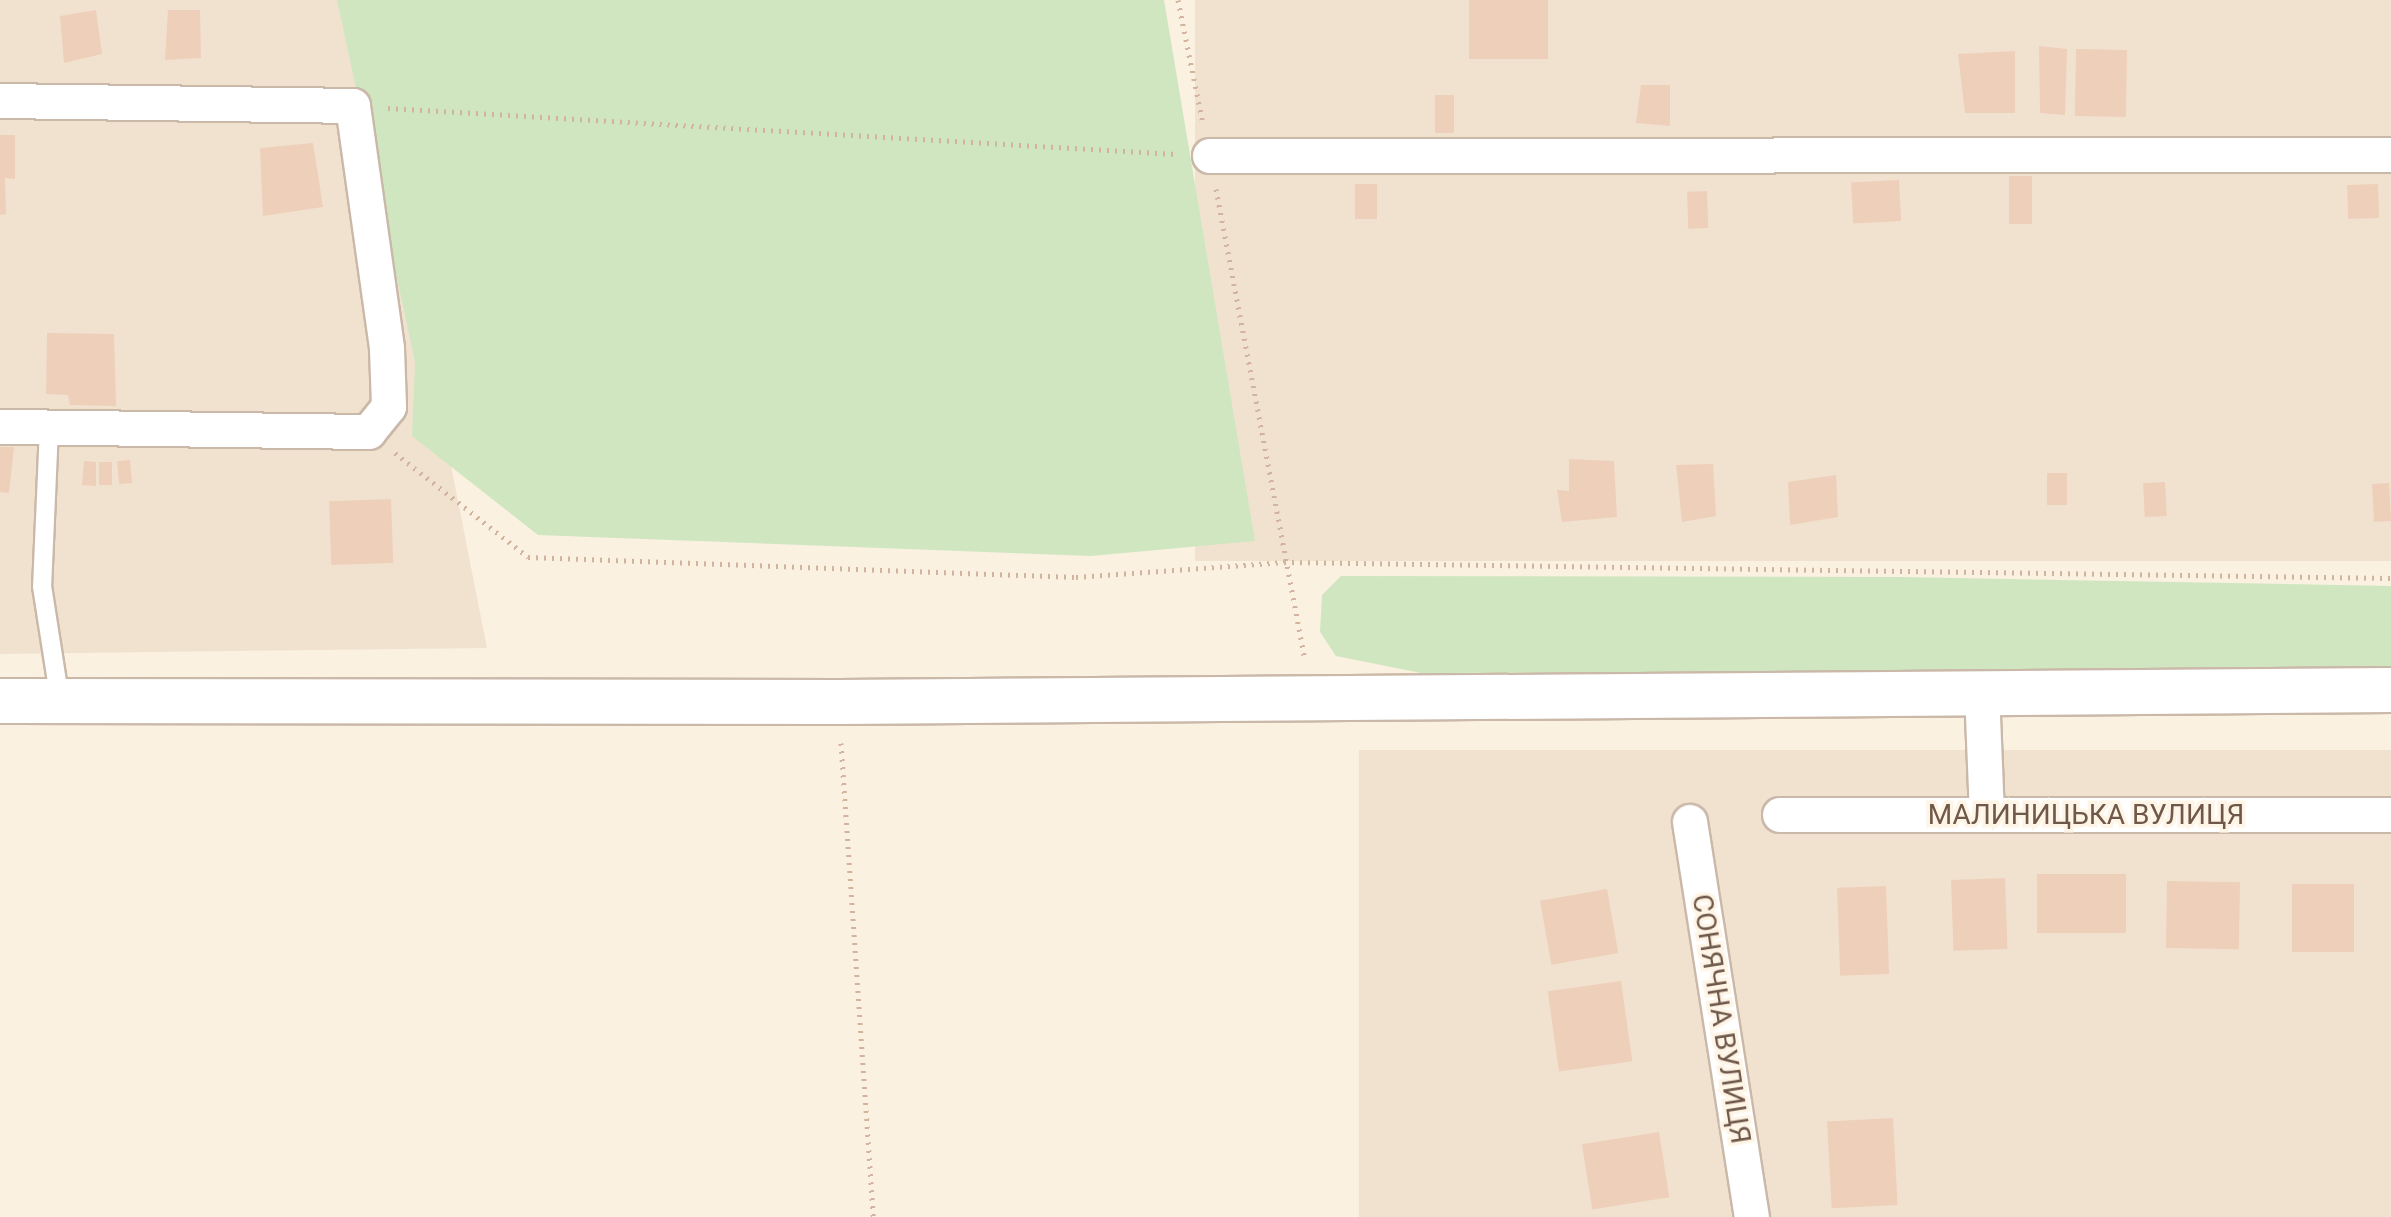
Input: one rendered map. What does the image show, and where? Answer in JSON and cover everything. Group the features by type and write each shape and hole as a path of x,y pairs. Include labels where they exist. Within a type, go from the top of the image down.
{"street":[{"path":"0,101 353,106 387,349 389,407 369,432 0,427"},
{"path":"1210,156 2391,155"},
{"path":"0,701 840,702 2391,690"},
{"path":"1982,691 1987,815"},
{"name":"МАЛИНИЦЬКА ВУЛИЦЯ","path":"1780,815 2391,815"},
{"name":"СОНЯЧНА ВУЛИЦЯ","path":"1690,822 1752,1217"}],"lane":[{"path":"49,428 42,586 60,701"}],"path":[{"path":"1178,0 1210,156 1284,562 1314,699"},
{"path":"353,106 1210,156"},
{"path":"369,432 528,557 1076,577 1284,562 2391,578"},
{"path":"840,702 873,1217"}],"shaded area":[{"path":"0,0 359,0 487,648 0,654"},
{"path":"1195,0 2391,0 2391,561 1195,561"},
{"path":"1359,750 2391,750 2391,1217 1359,1217"}],"green space":[{"path":"337,0 1164,0 1255,541 1091,556 538,535 412,436 415,362"},
{"path":"1341,576 1902,577 2391,586 2391,671 1421,673 1336,656 1320,632 1322,595"}],"building":[{"path":"1469,0 1548,0 1548,59 1469,59"},
{"path":"96,10 102,54 64,63 60,16"},
{"path":"168,10 200,10 201,58 165,60"},
{"path":"2039,46 2067,49 2065,115 2040,113"},
{"path":"2076,49 2127,50 2126,117 2075,116"},
{"path":"2015,51 2015,113 1965,113 1958,54"},
{"path":"1641,85 1670,85 1670,126 1636,123"},
{"path":"1435,95 1454,95 1454,133 1435,133"},
{"path":"0,135 15,135 15,179 5,178 6,214 0,215"},
{"path":"313,143 323,207 263,216 260,148"},
{"path":"2009,176 2032,176 2032,224 2009,224"},
{"path":"1899,180 1901,221 1853,223 1851,183"},
{"path":"1355,184 1377,184 1377,219 1355,219"},
{"path":"2378,184 2379,218 2348,219 2347,185"},
{"path":"1707,191 1708,228 1688,229 1687,192"},
{"path":"47,333 114,334 116,406 70,405 68,395 46,394"},
{"path":"0,447 14,447 9,493 0,492"},
{"path":"1569,459 1614,461 1617,517 1562,522 1557,490 1569,491"},
{"path":"130,460 132,483 119,484 117,461"},
{"path":"84,461 96,462 96,486 82,485"},
{"path":"99,462 112,462 112,485 99,485"},
{"path":"1713,464 1716,516 1682,522 1676,465"},
{"path":"2047,473 2067,473 2067,505 2047,505"},
{"path":"1836,475 1838,517 1790,525 1788,482"},
{"path":"2165,482 2167,516 2145,517 2143,483"},
{"path":"2389,483 2391,521 2374,522 2372,484"},
{"path":"391,499 393,563 331,565 329,501"},
{"path":"2037,874 2126,874 2126,933 2037,933"},
{"path":"2005,878 2007,949 1954,951 1951,880"},
{"path":"2167,881 2240,882 2239,949 2166,948"},
{"path":"2292,884 2354,884 2354,952 2292,952"},
{"path":"1886,886 1889,974 1840,976 1837,888"},
{"path":"1607,889 1618,953 1551,965 1540,901"},
{"path":"1621,981 1632,1061 1559,1072 1548,991"},
{"path":"1893,1118 1898,1205 1832,1208 1827,1121"},
{"path":"1659,1132 1669,1197 1592,1209 1582,1144"}]}
